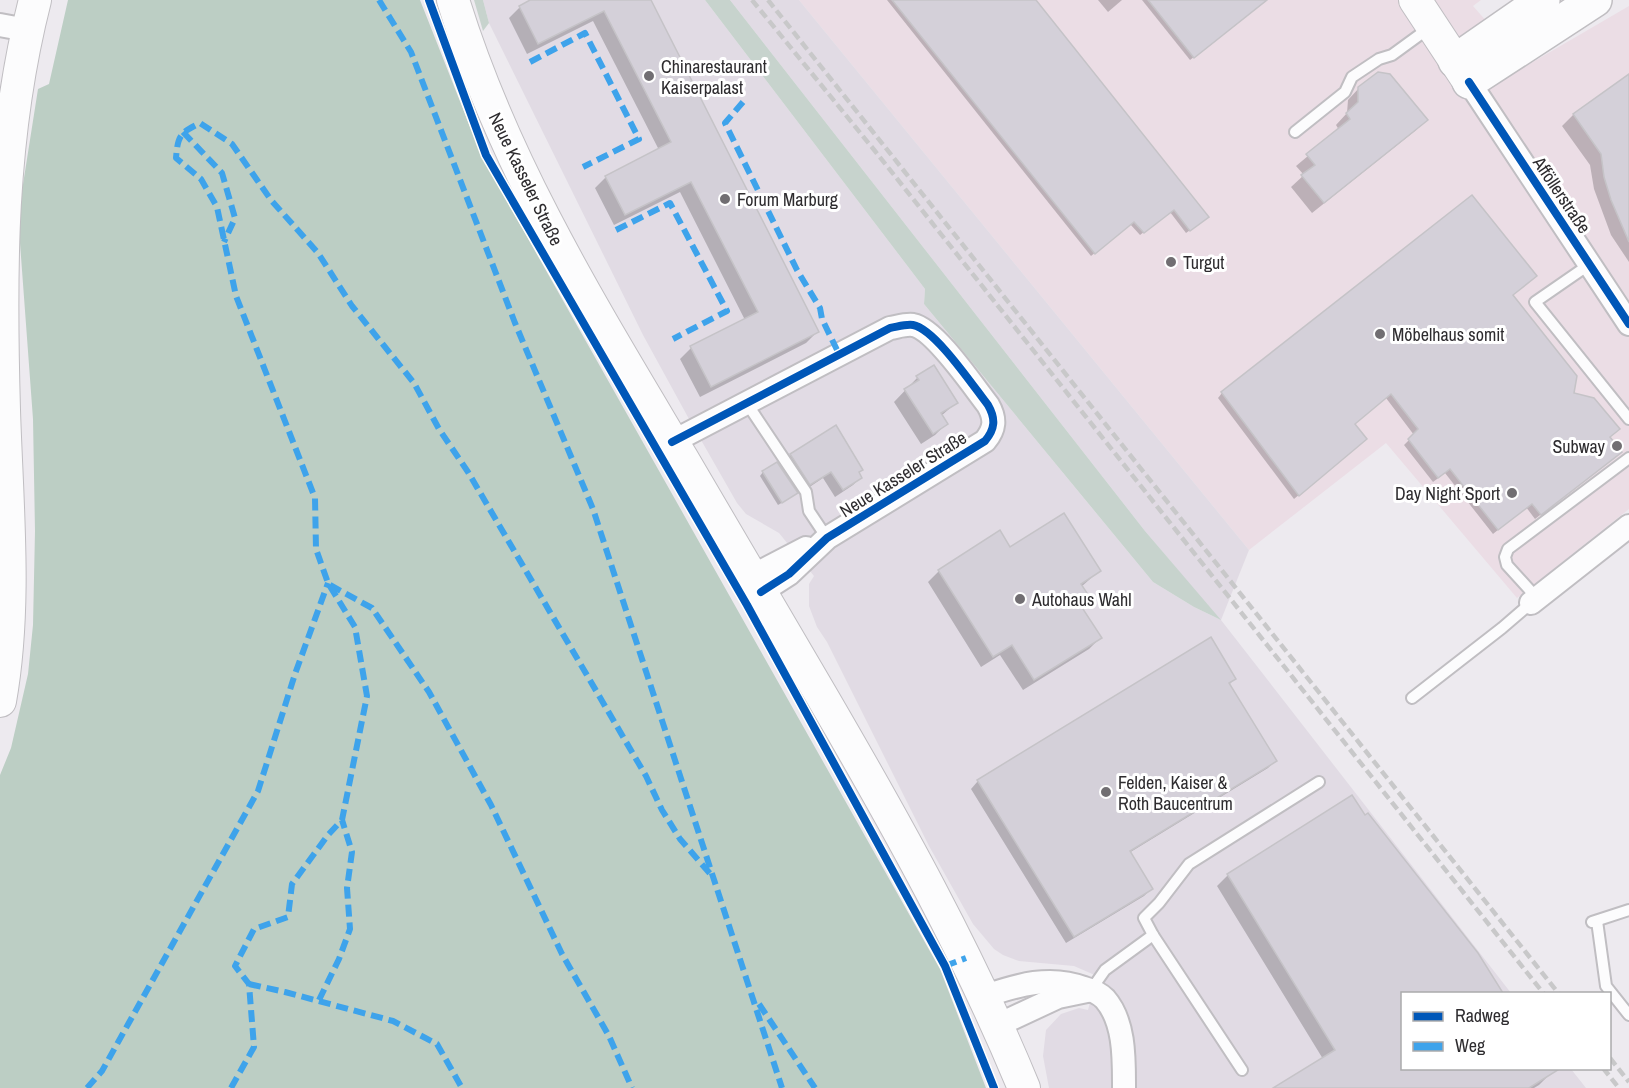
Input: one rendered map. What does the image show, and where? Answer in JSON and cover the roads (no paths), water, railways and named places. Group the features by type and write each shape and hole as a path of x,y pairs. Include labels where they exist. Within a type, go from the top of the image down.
{"highway":[{"path":"1462,72 1543,0"},
{"path":"1462,72 1595,0"}],"main road":[{"name":"Neue Kasseler Straße","path":"453,0 483,87 537,206 591,304 882,799 985,996 1024,1088"},
{"name":"Afföllerstraße","path":"1415,0 1462,72"},
{"path":"0,700 10,614 2,354 2,218 7,101 21,18"}],"street":[{"name":"Afföllerstraße","path":"1462,72 1629,324"},
{"name":"Neue Kasseler Straße","path":"672,442 890,328 912,325 924,329 935,338 993,413 995,423 985,441 824,540 789,574 757,584"},
{"path":"1534,600 1629,526"},
{"path":"985,996 1018,985 1045,981 1062,982 1099,993 1106,1000 1115,1019 1122,1048 1124,1088"},
{"path":"998,1025 1058,997 1091,990"}],"lane":[{"path":"1295,132 1345,92 1353,77 1379,58 1392,55 1432,26"},
{"path":"1590,264 1535,302 1629,418"},
{"path":"746,402 806,492 809,511 824,540"},
{"path":"1412,698 1534,600 1507,565 1505,557 1508,549 1629,458"},
{"path":"1242,1070 1144,918 1159,903 1189,864 1319,782"},
{"path":"1611,992 1606,986 1594,922 1629,910"},
{"path":"1091,990 1105,970 1153,935"},
{"path":"1611,992 1629,1015"}],"railway":[{"path":"752,0 875,151 1542,992"},
{"path":"768,0 1557,992"},
{"path":"1611,1059 1629,1082"},
{"path":"1605,1070 1619,1088"}],"place":[{"name":"Chinarestaurant Kaiserpalast","path":"649,76"},
{"name":"Forum Marburg","path":"725,199"},
{"name":"Turgut","path":"1171,262"},
{"name":"Möbelhaus somit","path":"1380,334"},
{"name":"Subway","path":"1617,446"},
{"name":"Day Night Sport","path":"1512,493"},
{"name":"Autohaus Wahl","path":"1020,599"},
{"name":"Felden, Kaiser & Roth Baucentrum","path":"1106,792"}]}
